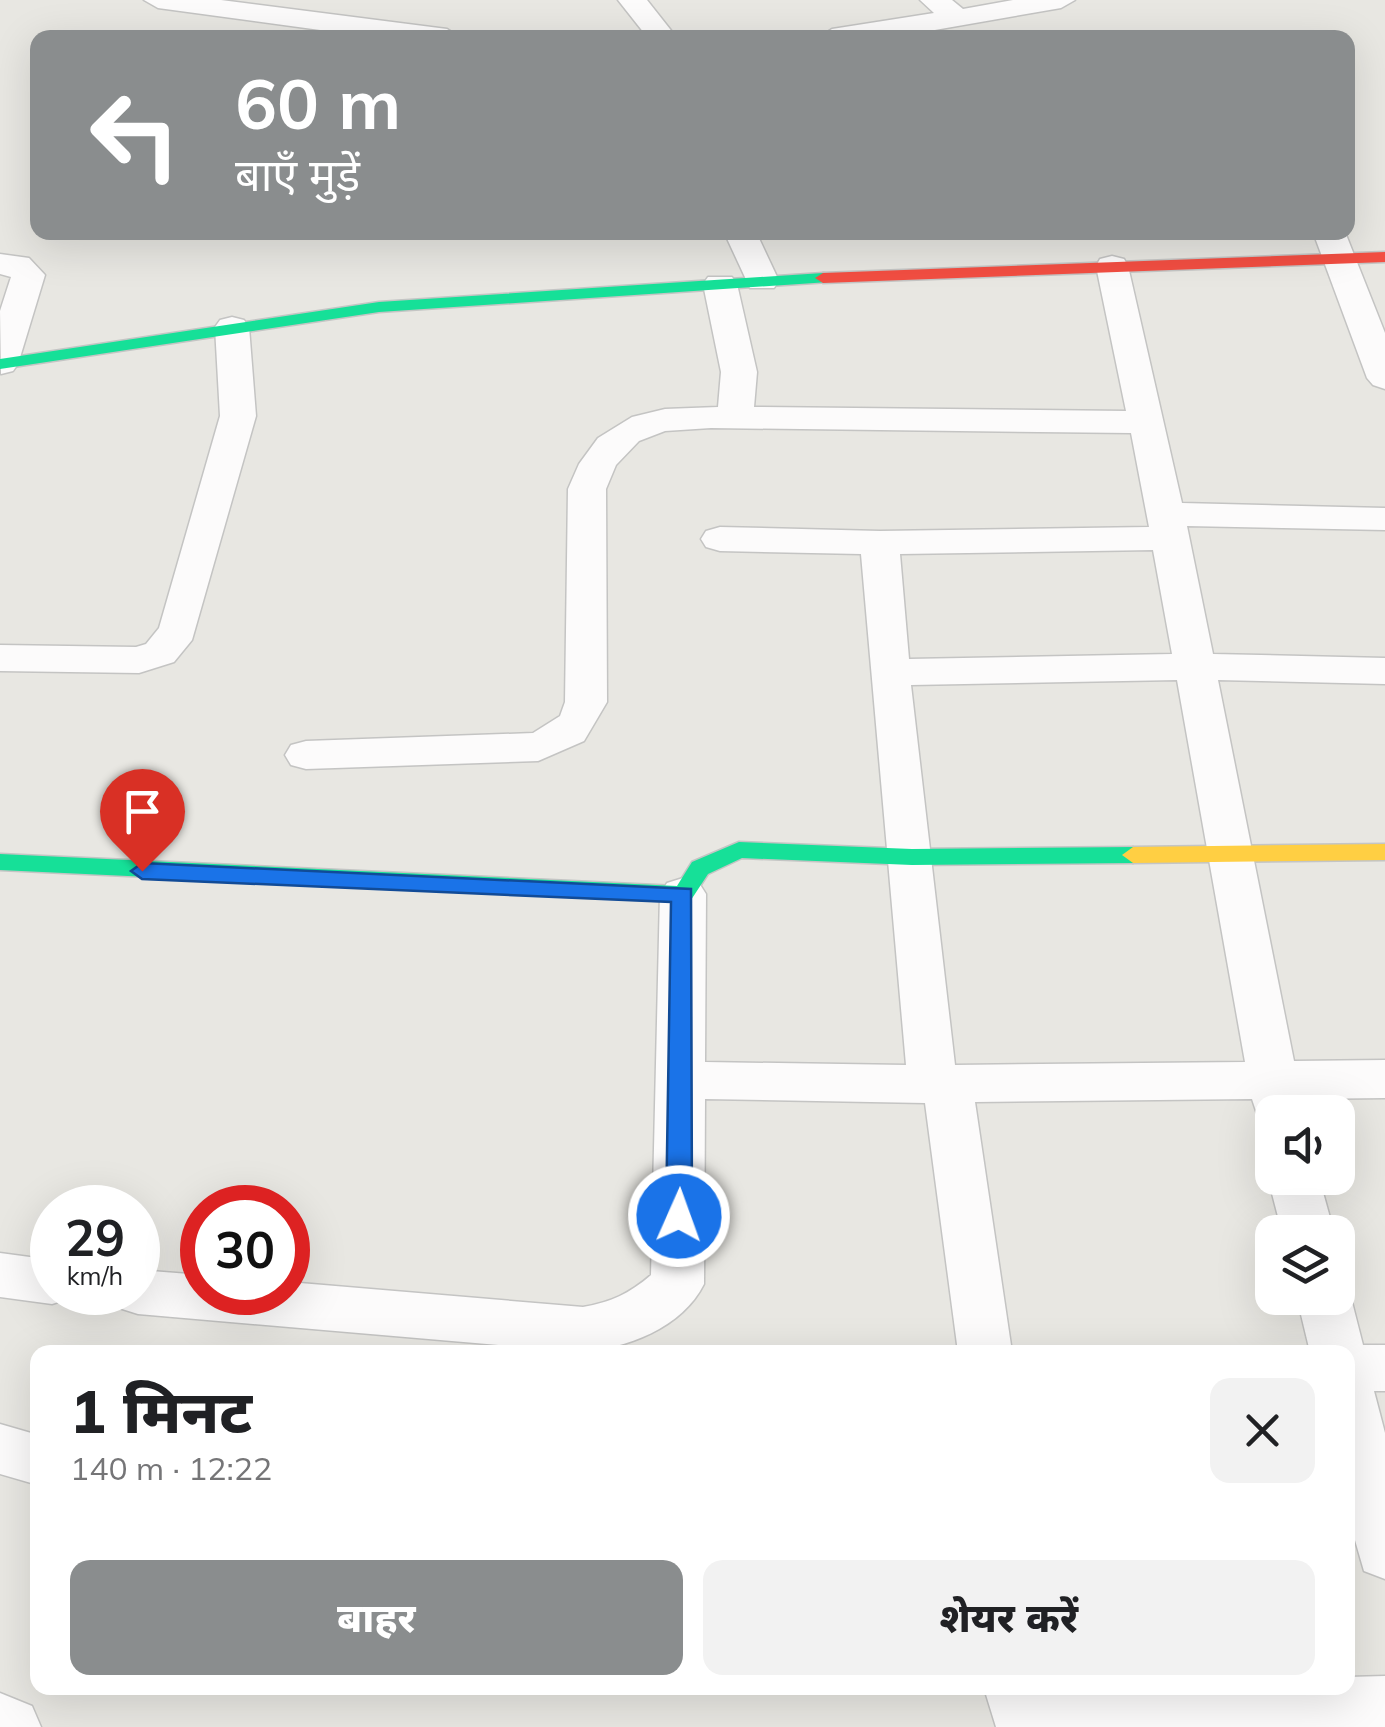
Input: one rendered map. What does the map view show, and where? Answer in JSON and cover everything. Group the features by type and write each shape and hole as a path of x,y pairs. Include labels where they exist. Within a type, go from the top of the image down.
{"street":[{"path":"158,0 326,10 412,30"},
{"path":"632,0 657,30"},
{"path":"934,0 958,18"},
{"path":"882,30 1061,0"},
{"path":"744,240 762,281"},
{"path":"0,264 17,265 28,275 0,364 232,327 465,299 1112,266 1336,246 1385,258"},
{"path":"1336,246 1385,378"},
{"path":"1112,266 1196,667 1274,1095"},
{"path":"720,284 738,372 735,418"},
{"path":"0,658 139,660 160,653 178,631 238,416 232,327"},
{"path":"306,756 538,747 562,737 582,720 586,702 587,489 594,466 613,443 637,425 676,416 1146,422"},
{"path":"720,539 880,543 1168,526 1385,520"},
{"path":"880,543 889,672 940,1084 985,1345"},
{"path":"889,672 1196,667 1385,671"},
{"path":"160,1294 582,1330 632,1321 677,1284 683,894 700,868 739,850 912,857 1385,852"},
{"path":"0,862 683,894"},
{"path":"683,1080 1274,1095 1385,1079"},
{"path":"0,1275 30,1279"},
{"path":"1328,1315 1335,1345"},
{"path":"1355,1368 1385,1368"},
{"path":"1355,1426 1385,1552"},
{"path":"0,1449 30,1458"},
{"path":"1017,1695 1027,1727"},
{"path":"1044,1727 1068,1714 1385,1706"},
{"path":"0,1723 10,1727"}],"traffic: fast":[{"path":"0,364 379,307 823,278"},
{"path":"0,862 683,894 700,868 739,850 912,857 1133,855"}],"traffic: slow":[{"path":"1133,855 1385,852"}],"traffic: jam":[{"path":"823,278 1385,257"}],"route":[{"path":"142,871 683,894 679,1216"}]}
